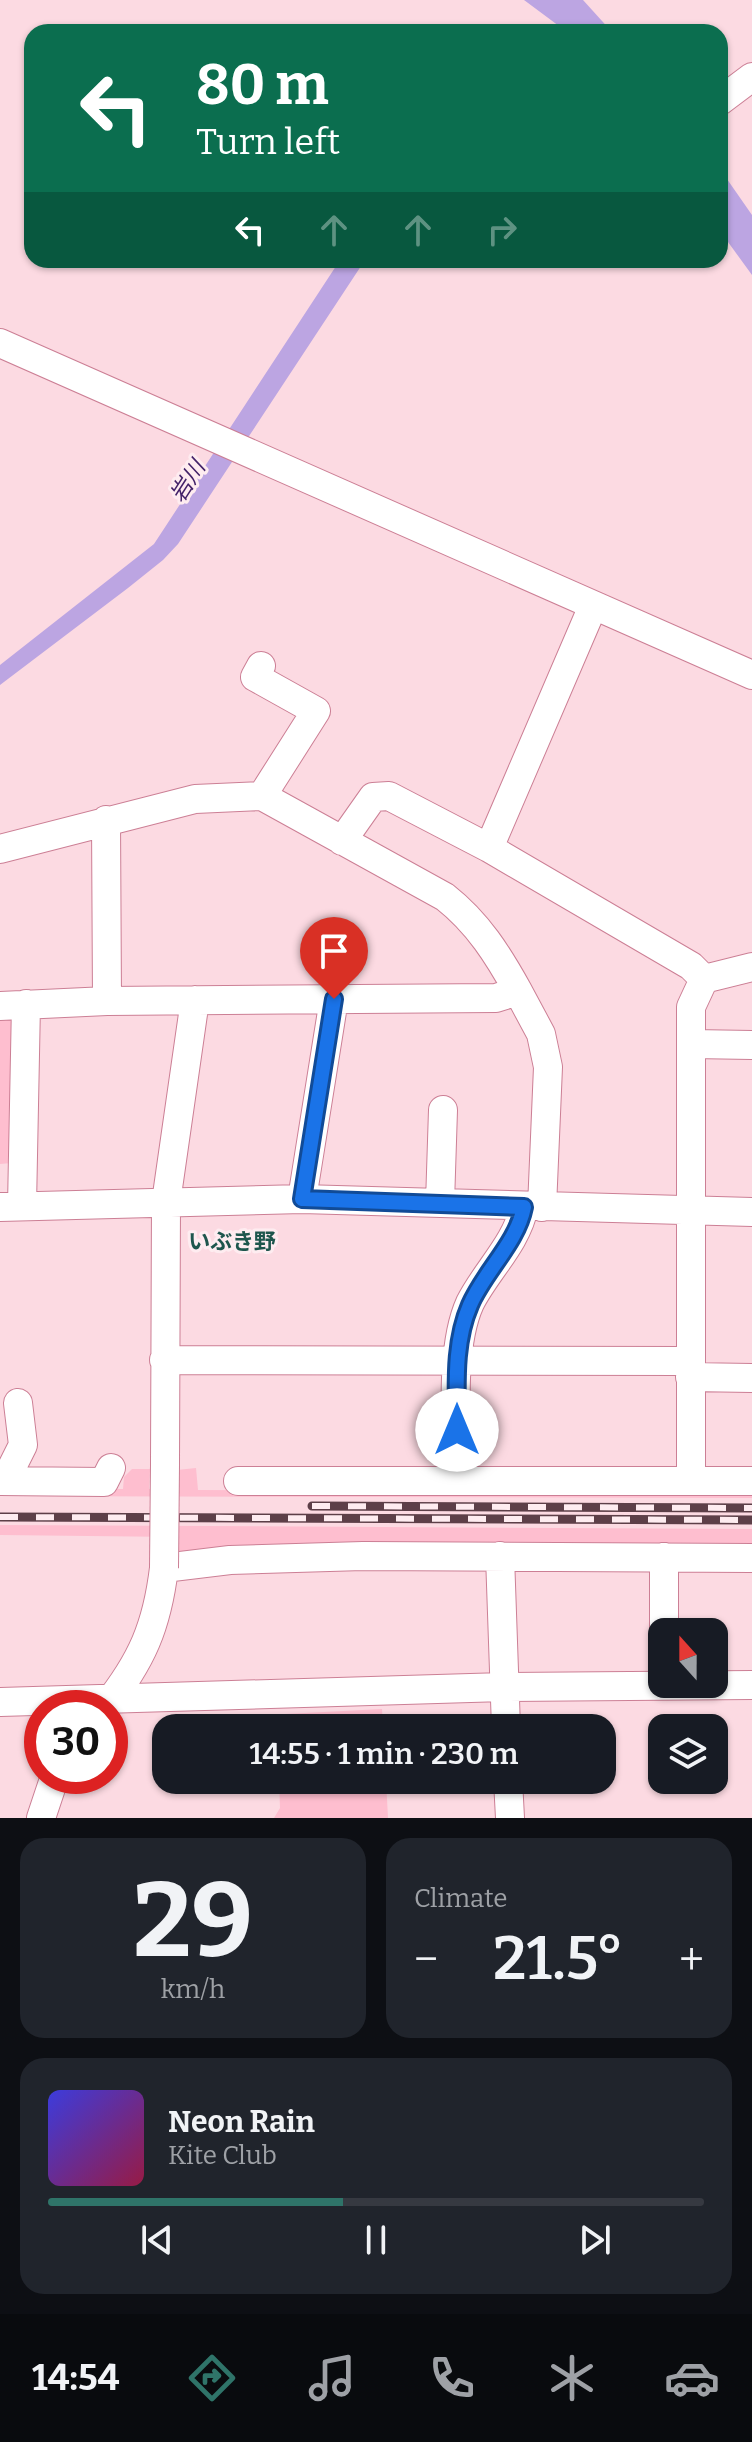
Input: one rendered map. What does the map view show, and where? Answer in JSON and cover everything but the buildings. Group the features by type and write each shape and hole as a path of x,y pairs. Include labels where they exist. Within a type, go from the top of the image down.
{"street":[{"path":"728,95 752,77"},
{"path":"0,343 752,675"},
{"path":"489,848 593,606"},
{"path":"255,676 316,711 262,796"},
{"path":"0,849 195,799 262,796 445,897 467,914 493,947 541,1034 548,1067 533,1207 519,1224 470,1304 461,1331 457,1481"},
{"path":"342,841 373,797 389,796 489,848 691,966 704,979"},
{"path":"106,820 107,1001"},
{"path":"704,979 752,967"},
{"path":"691,1481 691,1007 704,979"},
{"path":"518,991 496,998 107,1001 13,1005 11,1206 302,1199 752,1212"},
{"path":"302,1199 334,999"},
{"path":"117,1690 148,1640 159,1608 164,1568 166,1202 195,1000"},
{"path":"693,1044 752,1045"},
{"path":"440,1203 443,1110"},
{"path":"164,1360 458,1362 690,1369 752,1378"},
{"path":"18,1403 23,1445 3,1481 104,1482 111,1468"},
{"path":"238,1481 752,1481"},
{"path":"164,1568 230,1560 500,1556 752,1558"},
{"path":"500,1556 505,1714"},
{"path":"664,1557 664,1618"},
{"path":"128,1702 648,1684"},
{"path":"728,1685 752,1685"},
{"path":"0,1702 24,1702"},
{"path":"41,1818 49,1794"},
{"path":"509,1794 510,1818"}],"shaded area":[{"path":"524,0 583,0 605,24 556,24"},
{"path":"728,180 752,215 752,275 728,242"},
{"path":"335,268 360,268 178,544 128,588 0,685 0,665 154,544"},
{"path":"0,1016 7,1016 12,1023 12,1163 0,1164"},
{"path":"196,1468 198,1490 752,1492 752,1498 0,1496 0,1488 123,1489 124,1477 132,1469 150,1469 149,1489 177,1490 177,1470"},
{"path":"0,1525 752,1529 752,1550 183,1557 176,1550 177,1537 0,1535"},
{"path":"382,1709 382,1714 285,1714"},
{"path":"280,1794 387,1794 388,1818 274,1818 280,1808"}],"railway":[{"path":"312,1506 752,1508"},
{"path":"0,1517 752,1520"}],"district":[{"name":"いぶき野","path":"232,1241"}],"route":[{"path":"334,999 302,1199 524,1207 519,1224 470,1304 461,1331 457,1430"}],"water label":[{"name":"岩川","path":"187,481"}]}
